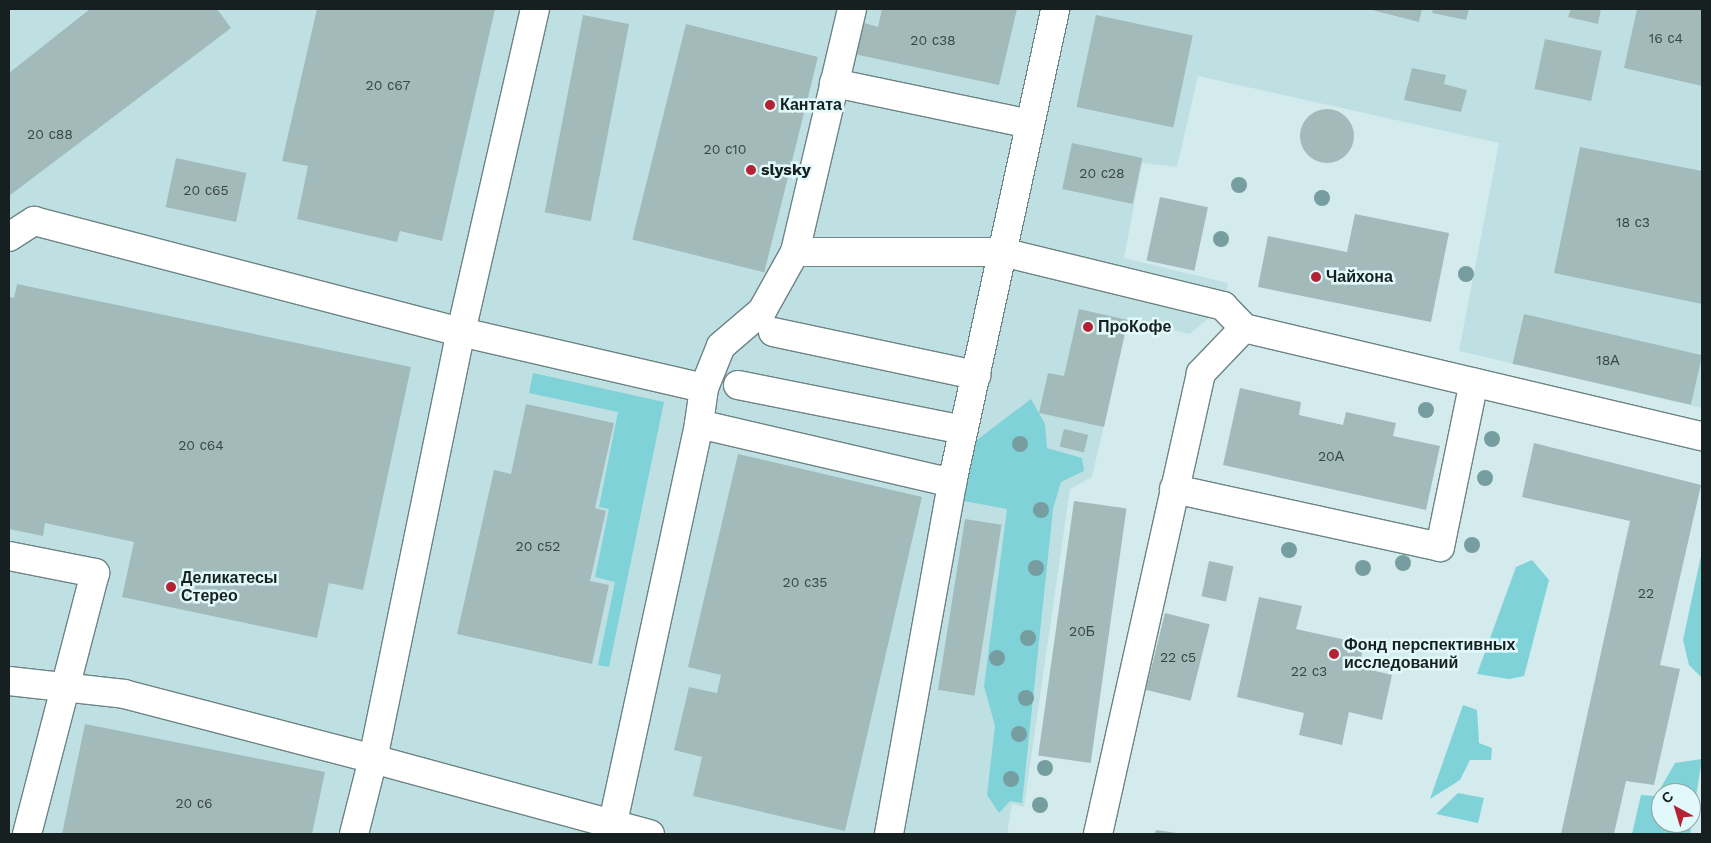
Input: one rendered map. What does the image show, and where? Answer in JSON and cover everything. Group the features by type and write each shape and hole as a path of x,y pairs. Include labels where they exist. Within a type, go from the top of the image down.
{"lane":[{"path":"354,834 372,759 461,332 535,9"},
{"path":"889,834 952,483 1055,9"},
{"path":"612,827 699,424 704,388 721,346 762,311 795,252 834,83 845,10"},
{"path":"834,83 1030,124"},
{"path":"9,236 34,221 461,332 704,388"},
{"path":"795,252 1002,252 1223,306 1244,328 1702,436"},
{"path":"1098,834 1200,373 1244,328"},
{"path":"773,332 976,375"},
{"path":"1174,489 1440,547 1474,382"},
{"path":"738,385 964,430"},
{"path":"699,424 952,483"},
{"path":"9,556 95,573 68,688 27,834"},
{"path":"9,681 124,694 372,759 612,827 650,834"}],"shaded area":[{"path":"9,9 1702,9 1702,408 1459,351 1499,143 1198,76 1177,167 1142,163 1124,258 1228,283 1223,306 1190,334 1128,320 1092,477 1070,489 1024,807 1012,804 1007,834 9,834"},
{"path":"533,373 664,402 609,667 598,665 615,582 595,577 609,509 599,507 618,412 529,393"},
{"path":"1031,399 1045,424 1047,448 1082,458 1084,471 1061,482 1053,509 1022,803 1010,801 999,813 987,795 995,726 984,686 1007,509 964,501 964,490 973,443"},
{"path":"1702,551 1702,678 1689,665 1683,640"},
{"path":"1532,560 1549,580 1524,676 1509,679 1477,674 1516,567"},
{"path":"1463,705 1477,710 1479,743 1492,748 1491,760 1470,760 1460,780 1430,799"},
{"path":"1702,759 1698,783 1663,783 1675,763"},
{"path":"1458,793 1484,798 1478,823 1436,814"},
{"path":"1641,795 1651,796 1651,833 1690,834 1632,834"}],"building":[{"path":"90,9 217,9 231,28 9,196 9,73"},
{"path":"317,9 495,9 442,241 400,231 397,242 297,219 308,166 282,161"},
{"path":"882,9 1017,9 999,85 854,54 861,22 878,27"},
{"path":"1368,9 1422,9 1419,22"},
{"path":"1433,9 1469,9 1466,20 1432,13"},
{"path":"1571,9 1601,9 1598,24 1568,17"},
{"path":"1637,9 1702,9 1702,86 1624,68"},
{"path":"583,15 629,24 591,221 545,212"},
{"path":"1096,15 1193,36 1173,128 1076,107"},
{"path":"686,24 818,57 764,272 632,239"},
{"path":"1545,39 1602,51 1591,101 1534,89"},
{"path":"1412,68 1446,75 1444,84 1467,90 1461,112 1404,100"},
{"path":"1327,109 1337,111 1346,117 1352,126 1354,136 1352,146 1346,155 1337,161 1327,163 1317,161 1308,155 1302,146 1300,136 1302,126 1308,117 1317,111"},
{"path":"1072,143 1142,158 1133,204 1062,189"},
{"path":"1580,147 1702,171 1702,304 1554,273"},
{"path":"176,158 246,173 236,222 166,207"},
{"path":"1160,197 1208,207 1194,271 1146,261"},
{"path":"1355,214 1449,233 1431,322 1258,287 1268,236 1347,252"},
{"path":"17,284 411,367 363,590 329,583 317,638 122,597 134,542 45,523 43,536 9,529 9,297 14,298"},
{"path":"1079,309 1128,320 1104,427 1039,413 1048,373 1064,376"},
{"path":"1524,314 1702,355 1691,405 1513,364"},
{"path":"1240,388 1301,402 1299,415 1343,425 1346,412 1396,423 1393,436 1440,446 1426,510 1223,465"},
{"path":"526,404 614,423 595,508 606,511 590,581 609,585 592,664 457,634 494,470 511,474"},
{"path":"1064,429 1088,435 1084,453 1060,446"},
{"path":"1534,443 1701,485 1660,665 1680,669 1654,783 1651,785 1626,781 1614,834 1561,834 1630,521 1522,497"},
{"path":"738,454 922,497 845,831 693,796 702,757 674,750 689,687 717,693 721,675 688,667"},
{"path":"1074,501 1126,508 1091,763 1038,755"},
{"path":"965,519 1002,525 974,696 938,690"},
{"path":"1209,561 1233,566 1226,601 1202,596"},
{"path":"1259,597 1302,606 1296,629 1364,644 1359,667 1392,675 1382,720 1349,712 1342,745 1299,735 1304,713 1237,697"},
{"path":"1165,613 1210,624 1191,701 1146,690"},
{"path":"85,724 325,772 312,834 62,834"},
{"path":"1156,830 1177,833 1177,834 1155,834"}],"place":[{"name":"Кантата","path":"770,105"},
{"name":"slysky","path":"751,170"},
{"name":"Чайхона","path":"1316,277"},
{"name":"ПроКофе","path":"1088,327"},
{"name":"Деликатесы Стерео","path":"171,587"},
{"name":"Фонд перспективных исследований","path":"1334,654"}]}
